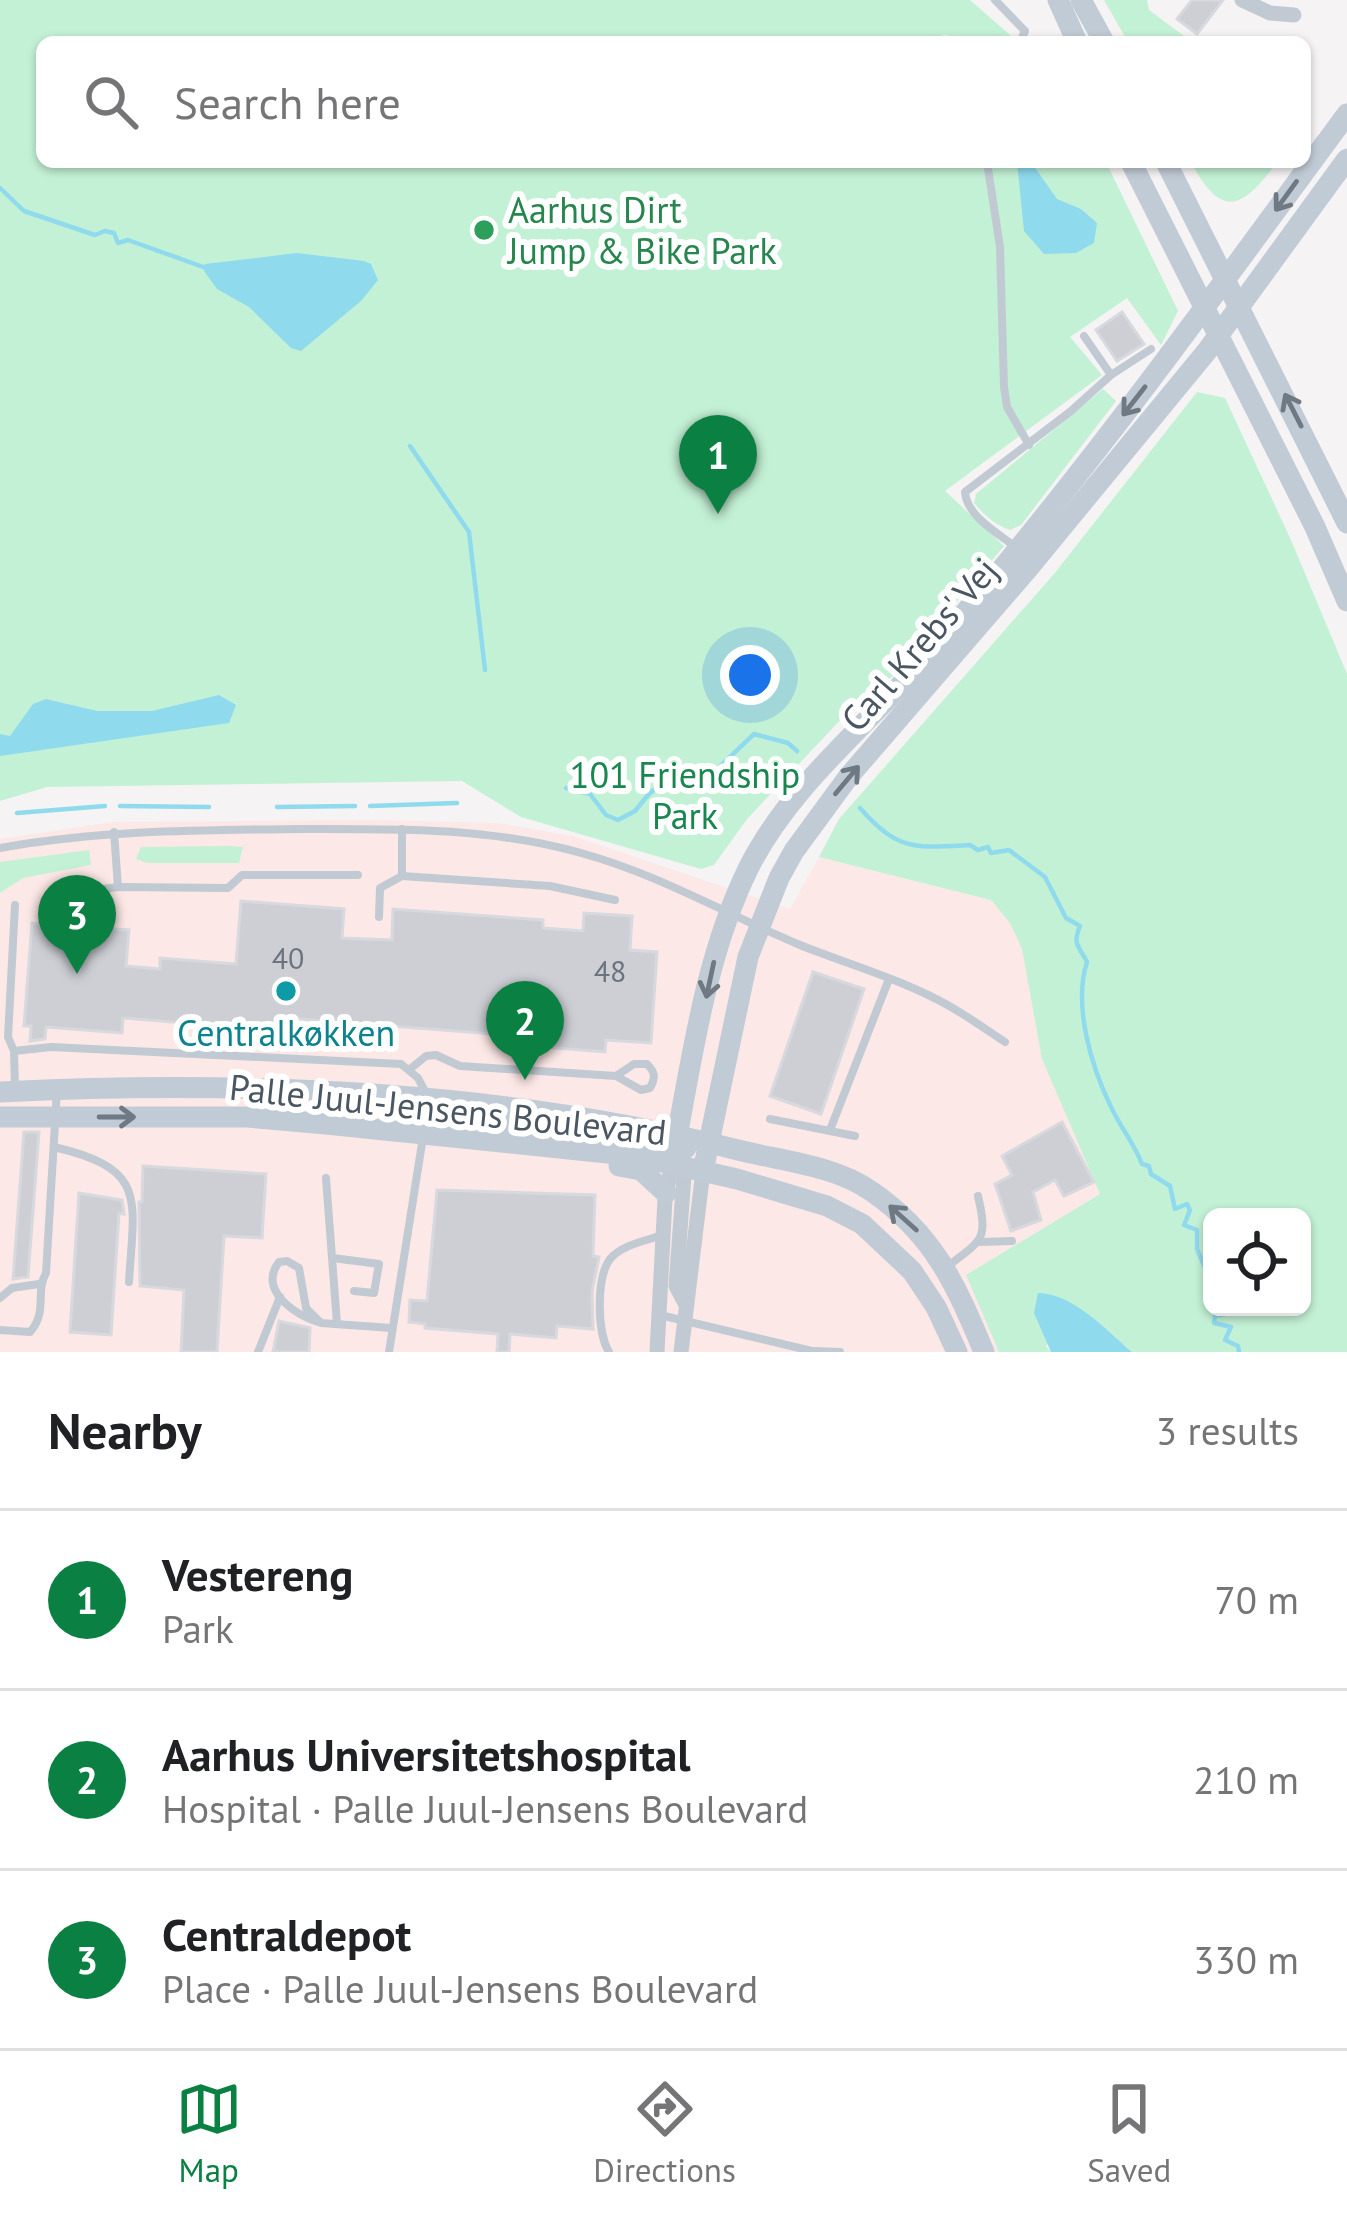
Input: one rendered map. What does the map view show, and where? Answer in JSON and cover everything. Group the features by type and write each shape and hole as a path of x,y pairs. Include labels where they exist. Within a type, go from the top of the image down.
{"street":[{"path":"1058,0 1074,36"},
{"path":"1081,0 1101,36"},
{"path":"1242,0 1270,13 1294,15"},
{"name":"Carl Krebs' Vej","path":"1311,163 1347,114"},
{"name":"Carl Krebs' Vej","path":"683,1156 710,1142 748,956 779,878 816,818 1218,335 1347,160"},
{"path":"1134,168 1316,527 1347,601"},
{"path":"1169,168 1346,517 1316,527"},
{"name":"Carl Krebs' Vej","path":"683,1156 716,947 752,862 790,802 903,682 1018,549 1307,168"},
{"name":"Palle Juul-Jensens Boulevard","path":"8,1091 430,1099 542,1111 788,1192 862,1224 912,1271 957,1352"},
{"name":"Palle Juul-Jensens Boulevard","path":"0,1117 247,1117 683,1156 710,1142 827,1171 866,1188 899,1212 947,1267 984,1352"},
{"path":"446,1135 508,1125 566,1130 683,1156"},
{"path":"526,1143 641,1170 666,1193"},
{"path":"657,1352 666,1193 683,1156"},
{"path":"681,1352 686,1314 676,1286 683,1156"}],"lane":[{"path":"995,0 1024,31 1022,36"},
{"path":"988,168 1000,247 1004,387 1007,407 1029,445"},
{"path":"1084,335 1111,375"},
{"path":"1018,549 974,514 965,492 1111,375 1151,349"},
{"path":"402,829 402,876"},
{"path":"0,848 114,832 402,829 484,833 560,847 632,868 889,979 950,1006 1005,1042"},
{"path":"114,832 118,887"},
{"path":"49,896 118,887 228,888 242,875 358,875"},
{"path":"379,917 380,888 402,876 550,886 615,900"},
{"path":"8,1091 14,1052 8,1037 15,905"},
{"path":"0,937 13,938"},
{"path":"830,1130 889,979"},
{"path":"14,1052 51,1047 401,1064 410,1069 430,1099 386,1352"},
{"path":"410,1069 426,1056 436,1055 460,1066 616,1076 640,1090 650,1088 655,1079 647,1064 634,1064 616,1076"},
{"path":"0,1298 12,1288 39,1284 46,1273 57,1089"},
{"path":"770,1119 855,1136"},
{"path":"53,1147 92,1156 110,1165 125,1181 134,1203 129,1282"},
{"path":"326,1178 338,1324"},
{"path":"947,1267 980,1242 986,1230 978,1196"},
{"path":"609,1352 601,1339 608,1262 627,1248 663,1234"},
{"path":"980,1242 1012,1241"},
{"path":"333,1258 379,1264 374,1293 354,1291"},
{"path":"321,1323 306,1308 299,1268 279,1262 272,1270 272,1282 302,1318 321,1323 391,1328"},
{"path":"0,1330 24,1333 36,1326 44,1299 39,1284"},
{"path":"259,1352 280,1297"},
{"path":"659,1314 686,1314 785,1345 840,1352"},
{"path":"785,1345 799,1352"}],"shaded area":[{"path":"113,822 498,823 573,836 790,909 819,857 991,900 1010,923 1022,949 1042,1059 1100,1194 966,1275 999,1352 0,1352 0,839"}],"green space":[{"name":"101 Friendship Park","path":"0,0 970,0 1011,36 36,36 36,168 1109,168 1178,311 1161,345 1127,298 1070,337 1102,375 945,491 1004,546 893,676 861,698 747,819 714,865 701,869 521,817 462,781 47,787 0,801"},
{"path":"1104,0 1147,0 1149,10 1184,36 1125,36"},
{"path":"1194,168 1272,168 1254,190 1233,201 1223,200"},
{"path":"1103,389 1116,401 1021,525 1010,530 982,512 974,503 976,494"},
{"path":"1197,392 1225,398 1347,674 1347,1352 1132,1352 1079,1308 1046,1346 1051,1352 999,1352 966,1275 1100,1194 1042,1059 1022,949 1010,923 991,900 819,857 839,819 1054,574"},
{"path":"141,847 243,847 239,863 148,863 136,859"},
{"path":"89,850 91,865 23,878 0,893 0,862"}],"water":[{"path":"1018,168 1035,168 1057,199 1081,209 1097,223 1094,243 1076,253 1044,254 1024,231"},
{"path":"297,253 364,261 371,264 378,280 361,301 301,351 291,348 249,307 217,289 204,271 205,264"},
{"path":"219,695 236,705 229,723 0,756 0,734 10,736 33,704 46,699 97,711 152,711"},
{"path":"1038,1293 1077,1306 1132,1352 1051,1352 1034,1313"}],"building":[{"path":"1192,0 1223,0 1197,34 1177,19"},
{"path":"1122,312 1144,344 1117,361 1096,330"},
{"path":"241,901 344,909 342,938 392,940 393,909 543,920 543,928 583,931 584,913 632,916 630,950 657,952 651,1043 606,1040 605,1052 530,1046 531,1037 288,1018 288,1031 123,1018 122,1033 46,1027 45,1039 30,1041 31,1026 24,1026 32,923 129,930 126,966 160,969 160,958 236,964"},
{"path":"813,972 864,989 821,1114 770,1096"},
{"path":"1062,1122 1094,1182 1064,1196 1055,1180 1033,1192 1041,1220 1011,1231 995,1184 1012,1175 1002,1156"},
{"path":"24,1132 39,1132 28,1277 13,1279"},
{"path":"143,1166 266,1174 262,1238 224,1236 217,1352 181,1352 184,1290 140,1286"},
{"path":"437,1190 595,1195 593,1256 599,1257 592,1291 593,1329 557,1326 556,1338 510,1334 509,1352 497,1352 498,1334 425,1328 425,1324 409,1322 410,1300 427,1301"},
{"path":"79,1193 122,1200 111,1335 70,1332"},
{"path":"279,1321 310,1328 309,1352 273,1352"}],"waterway":[{"path":"0,188 24,211 95,235 114,233 118,243 128,240 206,268"},
{"path":"410,446 469,532 485,670"},
{"path":"566,788 590,794 606,815 618,820 635,811 676,770 690,778 699,771 710,776 754,734 788,743 797,751"},
{"path":"370,806 457,803"},
{"path":"17,813 105,806"},
{"path":"120,806 209,807"},
{"path":"277,807 355,806"},
{"path":"860,808 885,832 908,844 970,845 978,850 988,847 991,853 1009,850 1045,877 1066,918 1080,926 1077,942 1087,962 1083,1016 1104,1091 1142,1164 1170,1186 1175,1209 1187,1204 1190,1210 1184,1225 1197,1230 1203,1263"},
{"path":"1215,1316 1214,1323 1231,1327 1225,1340 1238,1346 1239,1352"}],"place":[{"name":"Aarhus Dirt Jump & Bike Park","path":"484,230"},
{"name":"Vestereng","path":"718,514"},
{"name":"Centraldepot","path":"77,974"},
{"name":"Centralkøkken","path":"286,991"},
{"name":"Aarhus Universitetshospital","path":"525,1080"}]}
